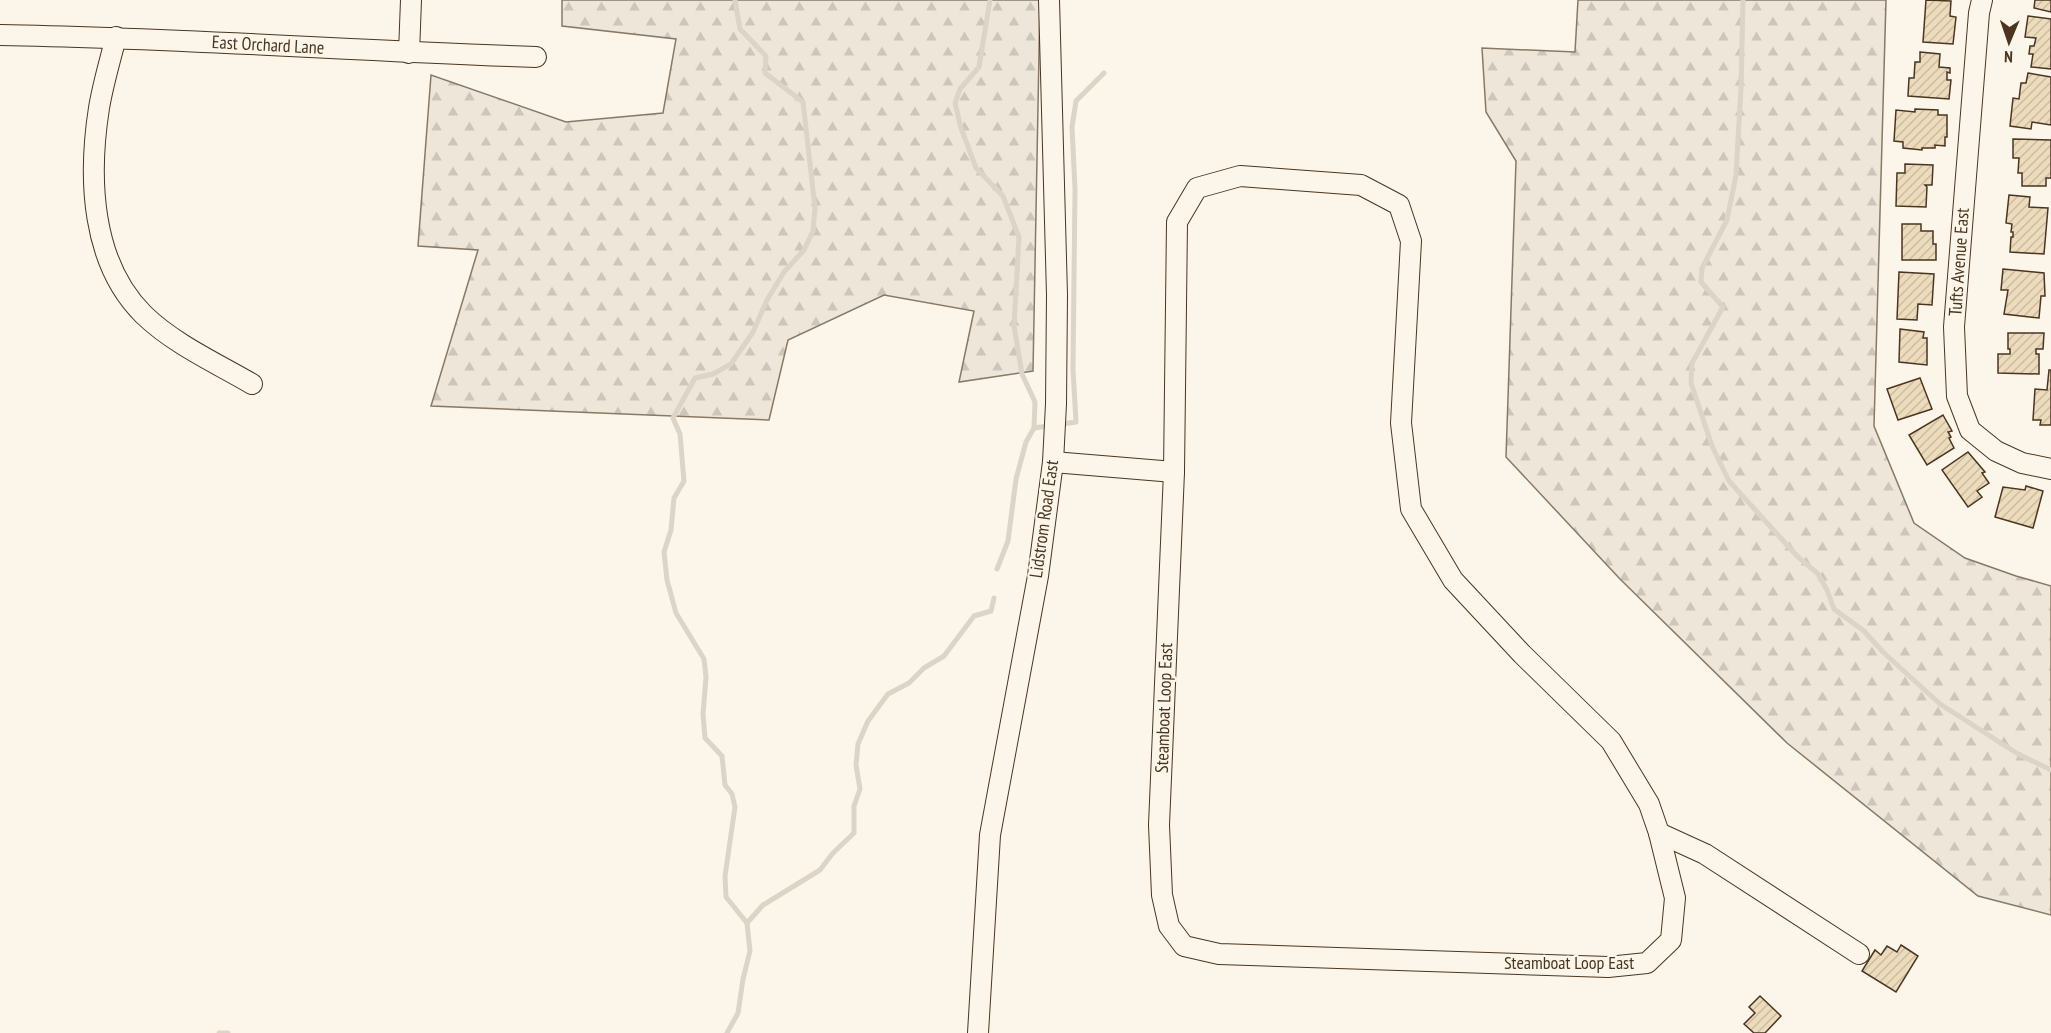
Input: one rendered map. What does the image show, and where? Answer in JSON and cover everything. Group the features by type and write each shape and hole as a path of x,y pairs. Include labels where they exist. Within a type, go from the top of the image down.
{"street":[{"name":"Lidstrom Road East","path":"978,1033 990,835 1038,576 1053,462 1057,295 1049,0"},
{"name":"Tufts Avenue East","path":"1982,0 1979,13 1954,327 1957,396 1970,430 1996,451 2022,463 2051,469"},
{"path":"409,53 412,3"},
{"name":"East Orchard Lane","path":"0,35 116,37 409,53 536,57"},
{"path":"116,37 99,108 94,160 98,224 114,276 144,314 176,340 252,384"},
{"name":"Steamboat Loop East","path":"1240,176 1361,186 1399,206 1411,241 1401,423 1411,509 1454,580 1522,654 1611,741 1649,804 1659,833 1675,898 1671,940 1647,963 1608,967 1219,954 1184,946 1169,927 1162,895 1159,825 1174,472 1178,222 1197,188 1240,176"},
{"path":"1053,462 1174,472"},
{"path":"1659,833 1705,854 1859,954"}],"green space":[{"path":"562,0 1040,0 1033,371 959,382 974,311 884,295 788,340 769,420 431,406 478,250 418,246 431,75 566,122 663,113 676,39 562,26"},
{"path":"1578,0 1886,0 1874,426 1914,523 1965,558 2051,586 2051,915 1978,896 1787,743 1620,579 1506,457 1516,161 1486,112 1482,48 1575,52"}],"building":[{"path":"1926,0 1951,1 1950,16 1956,17 1953,44 1923,42"},
{"path":"2035,0 2051,0 2051,12 2034,8"},
{"path":"2028,16 2051,19 2051,69 2031,67 2033,54 2029,54 2030,46 2034,46 2036,38 2025,37"},
{"path":"1920,52 1940,54 1939,67 1950,68 1950,73 1947,72 1947,80 1951,80 1949,99 1908,96 1909,78 1914,78 1915,62 1920,62"},
{"path":"2028,73 2051,77 2051,125 2032,122 2031,129 2010,126 2013,98 2019,99 2021,83 2026,83"},
{"path":"1915,109 1938,110 1938,115 1947,115 1945,146 1935,145 1935,148 1922,148 1922,150 1903,148 1903,142 1894,141 1896,110 1915,112"},
{"path":"2013,139 2051,140 2051,178 2046,178 2046,186 2022,186 2022,173 2018,173 2019,158 2013,158"},
{"path":"1905,164 1933,165 1932,185 1925,185 1927,187 1926,207 1896,206 1897,173 1905,173"},
{"path":"2009,195 2030,197 2029,207 2048,208 2044,254 2010,252 2011,237 2013,237 2012,224 2006,223"},
{"path":"1902,224 1921,224 1921,231 1933,231 1936,260 1902,260"},
{"path":"2003,269 2044,273 2045,296 2041,296 2039,318 2004,314 2008,290 2001,290"},
{"path":"1899,272 1934,274 1932,305 1918,304 1917,320 1897,319"},
{"path":"1900,329 1924,332 1923,338 1927,338 1927,365 1899,362"},
{"path":"2008,333 2044,333 2043,349 2036,349 2036,354 2039,354 2039,374 1998,373 1998,354 2010,354"},
{"path":"2049,370 2051,370 2051,425 2040,425 2041,420 2033,420 2035,389 2047,390"},
{"path":"1920,378 1932,409 1898,420 1887,389"},
{"path":"1943,415 1952,431 1948,432 1954,448 1927,465 1909,435"},
{"path":"1968,452 1985,472 1982,473 1989,483 1977,491 1982,497 1968,507 1942,470"},
{"path":"2026,486 2043,491 2033,528 1995,517 2003,487 2025,490"},
{"path":"1901,945 1918,956 1896,992 1862,971 1875,950 1881,955 1887,946 1897,952"},
{"path":"1760,996 1781,1016 1765,1033 1754,1033 1744,1024 1755,1013 1749,1007"}],"waterway":[{"path":"727,1033 738,1013 750,951 747,923 726,897 725,876 735,807 732,794 725,785 722,756 705,738 704,659 676,613 667,580 664,552 671,530 674,498 684,481 680,434 673,418 695,378 713,374 731,364 753,332 767,300 784,272 804,250 813,231 815,208 803,102 765,73 766,56 740,29 735,0"},
{"path":"990,0 979,67 960,89 955,103 961,128 976,168 1003,196 1019,237 1014,326 1022,374 1035,402 1034,428 1026,442 1016,479 1008,541 997,569"},
{"path":"1743,0 1736,175 1727,220 1702,268 1701,282 1723,307 1692,363 1691,383 1712,446 1729,481 1797,556 1818,574 1834,609 1864,631 1883,652 1940,704 2018,754 2051,770"},
{"path":"1034,428 1076,422 1073,369 1075,189 1072,127 1076,101 1104,73"},
{"path":"747,923 763,905 820,870 833,853 854,833 854,806 860,789 856,765 858,744 868,721 888,694 909,683 924,668 944,656 974,616 991,611 994,598"},
{"path":"219,1033 228,1033"}]}
